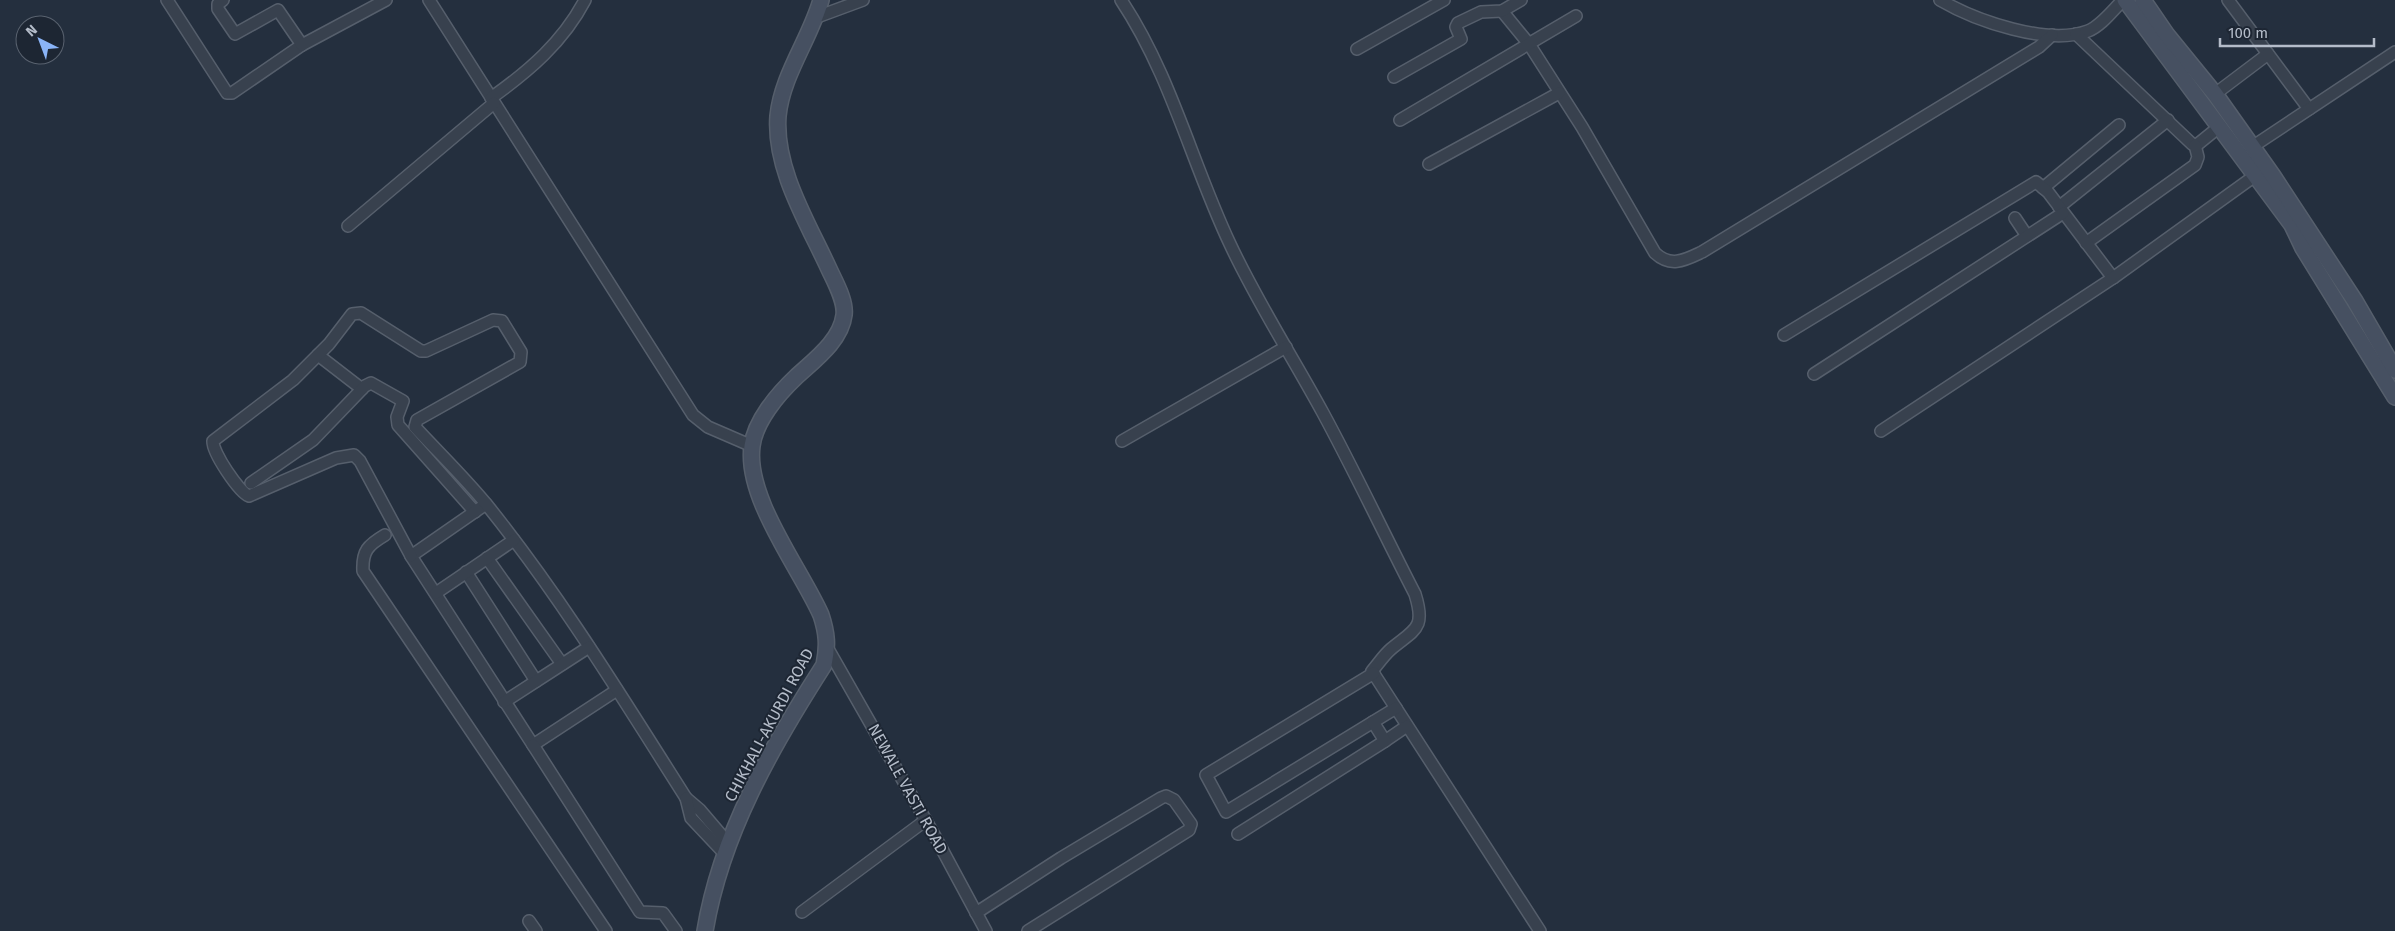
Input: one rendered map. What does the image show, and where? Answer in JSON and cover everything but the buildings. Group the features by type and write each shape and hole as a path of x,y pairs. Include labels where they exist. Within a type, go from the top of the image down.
{"main road":[{"name":"CHIKHALI-AKURDI ROAD","path":"705,931 727,849 752,788 824,665 828,649 827,633 821,615 757,490 752,470 754,436 773,403 834,339 844,315 837,287 786,172 780,152 778,117 781,101 817,17 821,0"},
{"path":"2124,0 2292,225 2303,248 2395,397"},
{"path":"2143,0 2167,35 2215,94 2301,218 2355,301 2395,370"}],"street":[{"path":"167,0 227,93 232,92 302,45 386,0"},
{"path":"223,0 218,4 218,9 235,34 278,10 302,45"},
{"path":"429,0 693,415 708,427 752,446"},
{"path":"348,226 548,52 565,35 586,0"},
{"path":"817,17 862,0"},
{"path":"1121,0 1147,44 1229,242 1324,415 1415,594 1420,610 1420,621 1411,635 1389,650 1372,671 1540,931"},
{"path":"1357,49 1444,0"},
{"path":"1394,77 1462,39 1456,27 1458,23 1481,12 1502,11 1521,0"},
{"path":"1940,0 1971,15 2016,30 2066,36 2095,27 2124,0"},
{"path":"2228,0 2308,109"},
{"path":"1502,11 1529,44 1625,199 1655,253 1663,260 1679,263 1702,252 2039,47 2052,35"},
{"path":"1400,120 1576,16"},
{"path":"2076,34 2195,145 2198,157 2195,165 2086,243"},
{"path":"2252,147 2395,52"},
{"path":"2215,94 2268,54"},
{"path":"1430,164 1559,93"},
{"path":"1814,374 2027,236 2061,210 2168,120"},
{"path":"2043,188 2119,125"},
{"path":"2195,145 2219,127"},
{"path":"1881,431 2113,278 2256,175"},
{"path":"1784,335 2036,182 2061,210 2113,278"},
{"path":"2016,218 2027,236"},
{"path":"676,931 663,913 640,912 412,556 354,455 336,458 250,496 244,494 239,489 214,449 213,441 292,380 318,355 354,312 361,314 421,350 430,350 493,320 502,321 521,352 520,362 417,420 415,427 486,504 514,540 589,647 686,798 691,818 727,849"},
{"path":"1122,441 1286,347"},
{"path":"318,355 362,389"},
{"path":"251,483 314,440 362,389 368,383 371,383 403,401 397,417 398,425 476,512"},
{"path":"412,556 486,504"},
{"path":"386,535 367,547 363,558 363,571 606,931"},
{"path":"436,593 514,540"},
{"path":"487,558 562,664"},
{"path":"466,572 536,681"},
{"path":"504,702 589,647"},
{"name":"NEWALE VASTI ROAD","path":"828,649 926,820 986,931"},
{"path":"1374,673 1206,775 1226,812 1396,708"},
{"path":"533,745 617,690"},
{"path":"1373,722 1385,740"},
{"path":"1238,834 1407,726"},
{"path":"976,913 1061,858 1161,798 1166,796 1174,800 1191,824 1189,830 1028,931"},
{"path":"802,912 926,820"},
{"path":"529,920 536,931"}]}
